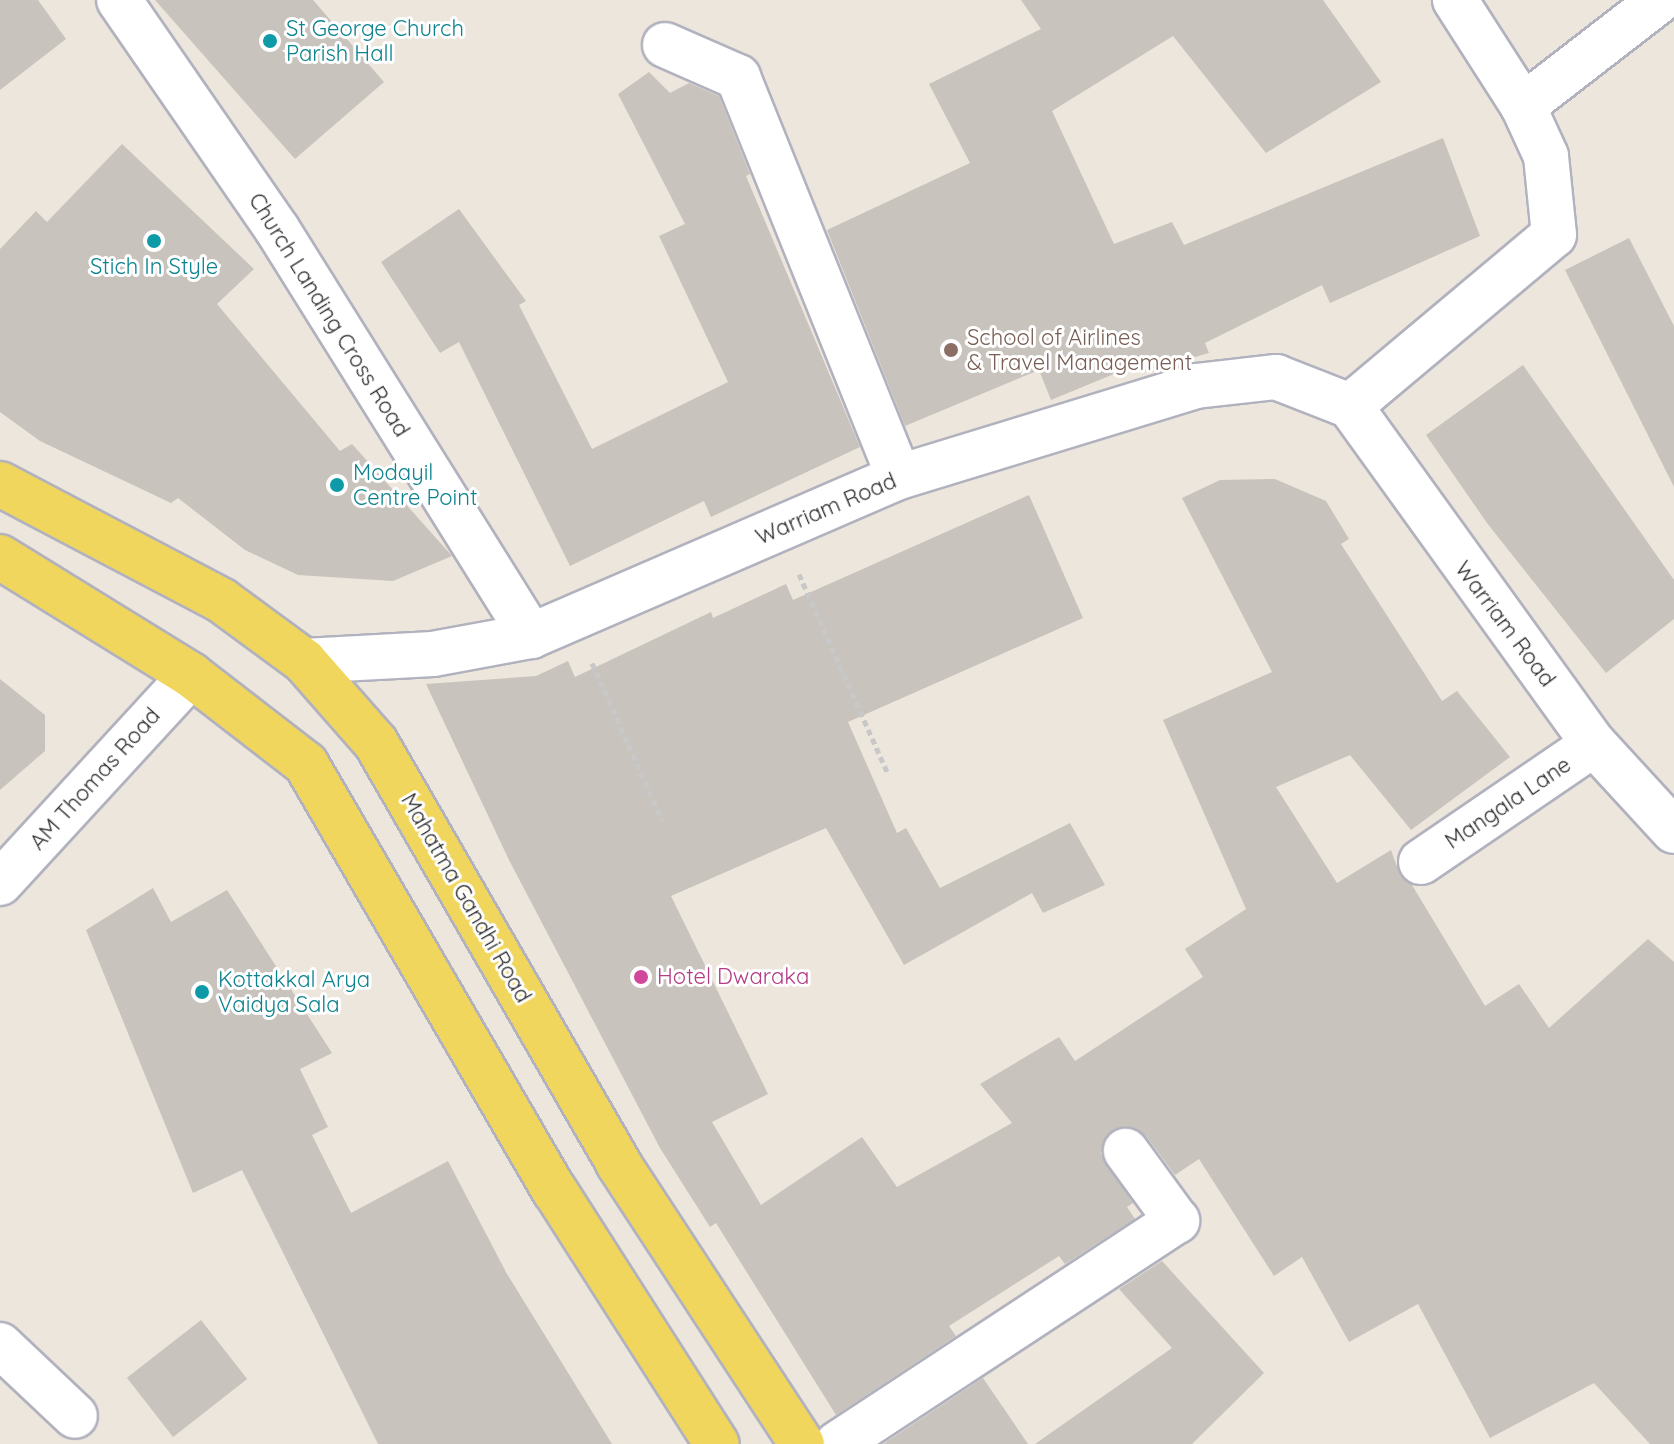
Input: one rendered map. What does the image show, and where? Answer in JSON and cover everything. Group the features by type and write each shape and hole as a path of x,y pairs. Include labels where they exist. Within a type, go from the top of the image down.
{"main road":[{"name":"Mahatma Gandhi Road","path":"0,484 221,600 304,661 376,743 618,1163 802,1444"},
{"path":"0,557 191,675 306,764 555,1191 717,1444"}],"street":[{"name":"Church Landing Cross Road","path":"119,0 277,229 531,636"},
{"path":"1350,406 1554,235 1546,156 1523,106 1455,0"},
{"path":"1523,106 1660,0"},
{"path":"665,45 738,77 899,477"},
{"name":"Warriam Road","path":"304,661 433,654 531,636 899,477 1196,386 1276,377 1350,406 1594,744 1674,831"},
{"name":"AM Thomas Road","path":"0,883 191,675"},
{"name":"Mangala Lane","path":"1421,862 1594,744"},
{"path":"837,1444 1177,1221 1126,1151"},
{"path":"0,1345 75,1416"}],"path":[{"path":"779,529 888,774"},
{"path":"572,618 662,820"}],"building":[{"path":"0,0 38,0 66,39 0,90"},
{"name":"St George Church Parish Hall","path":"155,0 313,0 384,82 295,159"},
{"path":"1021,0 1323,0 1381,82 1266,153 1173,36 1052,111 1114,244 1172,222 1184,245 1443,138 1480,236 1330,303 1322,285 1205,343 1209,353 1141,372 1138,364 1051,400 1039,370 905,426 827,230 970,163 929,84 1041,29"},
{"path":"649,72 670,93 689,83 719,96 750,174 746,176 860,447 711,517 704,501 570,566 459,342 440,353 381,262 459,209 526,301 519,305 592,449 728,382 659,236 685,224 618,94"},
{"path":"122,144 254,269 217,304 340,451 352,444 452,556 393,581 298,575 245,550 178,498 171,503 40,441 0,412 0,249 36,211 47,222"},
{"path":"1629,238 1674,326 1674,487 1565,270"},
{"path":"1523,365 1674,580 1674,619 1606,673 1487,523 1426,435"},
{"path":"1275,479 1326,501 1349,539 1341,544 1442,701 1457,691 1510,757 1411,830 1350,755 1276,787 1337,883 1391,850 1400,875 1412,885 1485,1006 1519,984 1549,1028 1648,939 1674,962 1674,1444 1650,1444 1594,1383 1490,1438 1418,1304 1349,1342 1302,1257 1274,1276 1199,1159 1175,1175 1146,1136 1124,1126 1104,1140 1101,1154 1133,1203 1127,1207 1135,1219 1065,1264 1059,1256 949,1326 956,1336 836,1415 716,1223 710,1227 660,1148 509,860 426,684 536,676 568,661 575,677 711,612 713,618 786,584 793,600 1029,495 1083,618 848,722 897,833 906,828 940,888 1070,823 1105,885 1043,913 1032,893 904,965 826,828 671,896 768,1094 712,1122 761,1205 862,1137 897,1187 1012,1123 980,1084 1059,1037 1075,1061 1203,977 1185,949 1246,909 1163,720 1272,672 1182,498 1220,480"},
{"path":"0,679 45,715 45,751 0,790"},
{"path":"153,888 171,922 227,890 332,1053 300,1069 328,1127 312,1135 351,1213 448,1161 507,1274 612,1444 378,1444 242,1170 193,1193 86,930"},
{"path":"1162,1261 1264,1373 1192,1444 1035,1444 1172,1348 1119,1289"},
{"path":"201,1320 247,1379 173,1437 127,1378"},
{"path":"983,1378 1028,1444 883,1444"}],"place":[{"name":"St George Church Parish Hall","path":"270,41"},
{"name":"Stich In Style","path":"154,241"},
{"name":"School of Airlines & Travel Management","path":"951,350"},
{"name":"Modayil Centre Point","path":"337,485"},
{"name":"Hotel Dwaraka","path":"641,977"},
{"name":"Kottakkal Arya Vaidya Sala","path":"202,992"}]}
